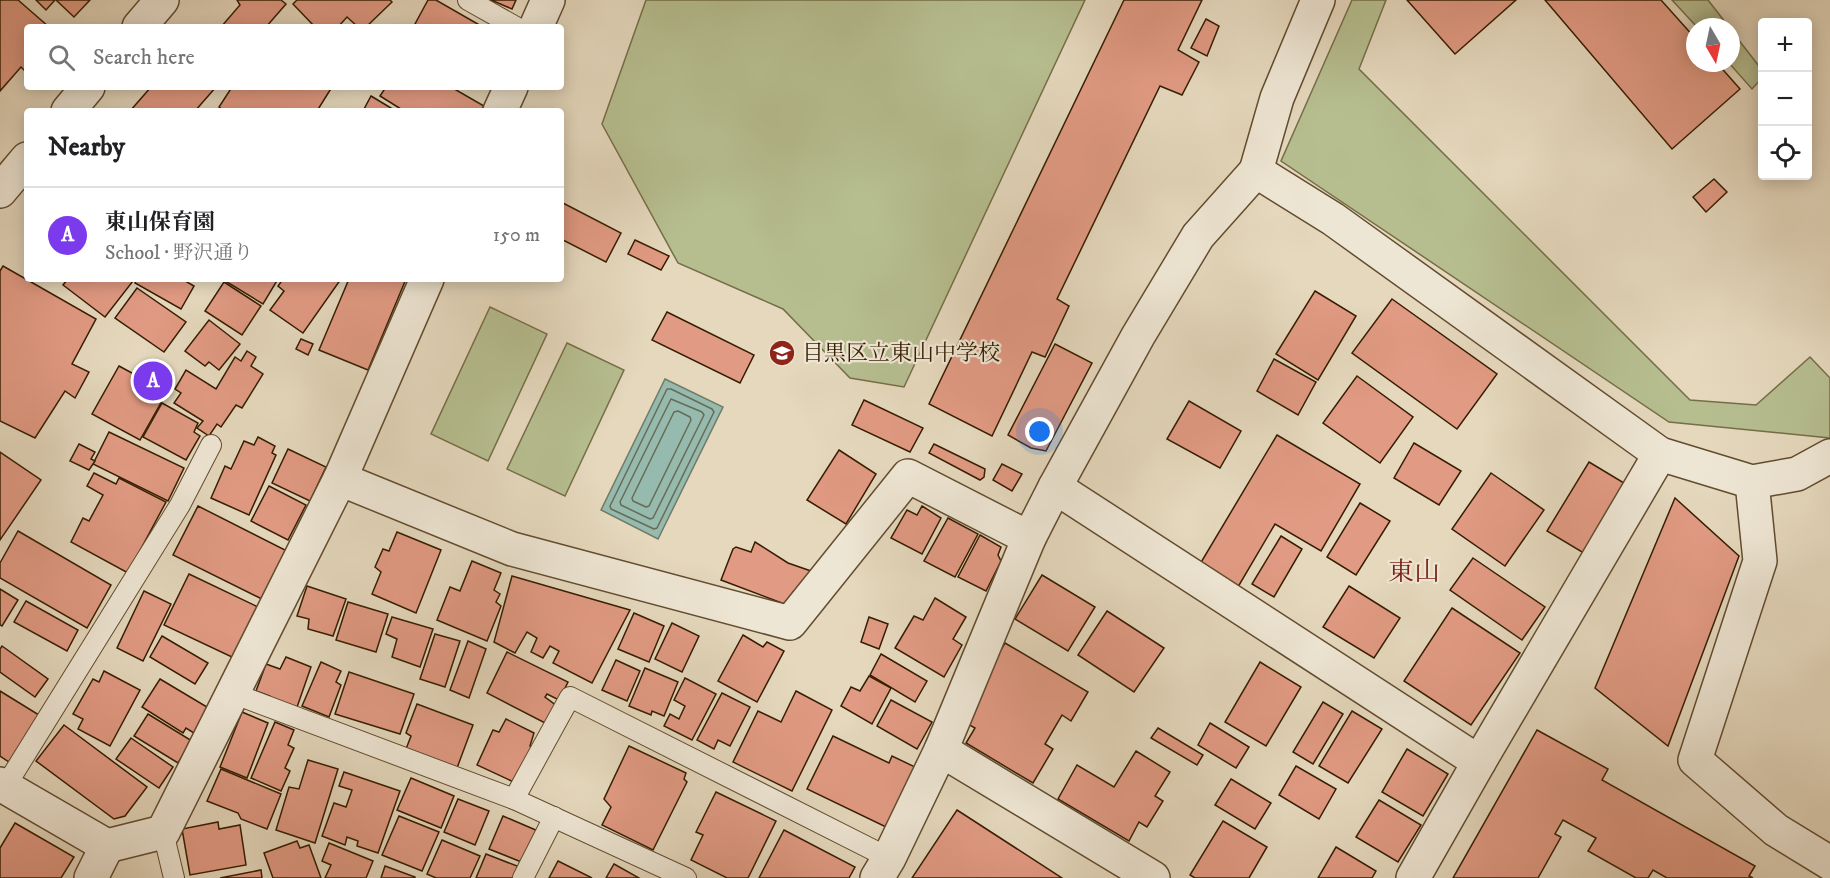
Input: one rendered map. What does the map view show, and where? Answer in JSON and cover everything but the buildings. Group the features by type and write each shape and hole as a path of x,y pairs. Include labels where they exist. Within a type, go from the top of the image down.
{"street":[{"path":"142,24 162,0"},
{"path":"537,24 548,0"},
{"path":"883,868 941,750 1029,538 1055,487 1138,336 1198,236 1256,171 1277,98 1318,0"},
{"path":"70,108 86,90"},
{"path":"501,108 510,90"},
{"path":"0,191 24,163"},
{"path":"1256,171 1333,219 1660,454 1752,482 1797,474 1830,456"},
{"path":"2,786 107,846 163,832 340,479 426,282"},
{"path":"1413,878 1660,454"},
{"path":"340,479 513,549 790,623 908,476 1029,538"},
{"path":"1752,482 1760,561 1695,760 1776,830 1830,863"},
{"path":"1055,487 1479,762"},
{"path":"941,750 1153,878"},
{"path":"91,878 107,846"}],"lane":[{"path":"468,0 511,24"},
{"path":"2,786 180,505 211,445"},
{"path":"232,693 514,799 686,878"},
{"path":"514,799 570,697 883,868"},
{"path":"523,878 554,817"},
{"path":"163,832 174,878"}],"green space":[{"path":"646,0 1085,0 904,387 850,378 783,309 678,263 602,124"},
{"path":"1352,0 1386,0 1359,69 1690,400 1756,405 1810,357 1830,378 1830,438 1669,422 1281,161"},
{"path":"1672,0 1708,0 1722,18 1689,18"},
{"path":"1740,42 1758,65 1758,82 1752,89 1737,72 1740,72"},
{"path":"490,307 547,334 488,461 431,434"},
{"path":"567,343 624,370 565,496 507,469"}],"water":[{"path":"665,379 723,407 658,539 601,510"}],"place":[{"name":"目黒区立東山中学校","path":"782,353"},
{"name":"東山保育園","path":"153,381"}],"district":[{"name":"東山","path":"1414,572"}]}
